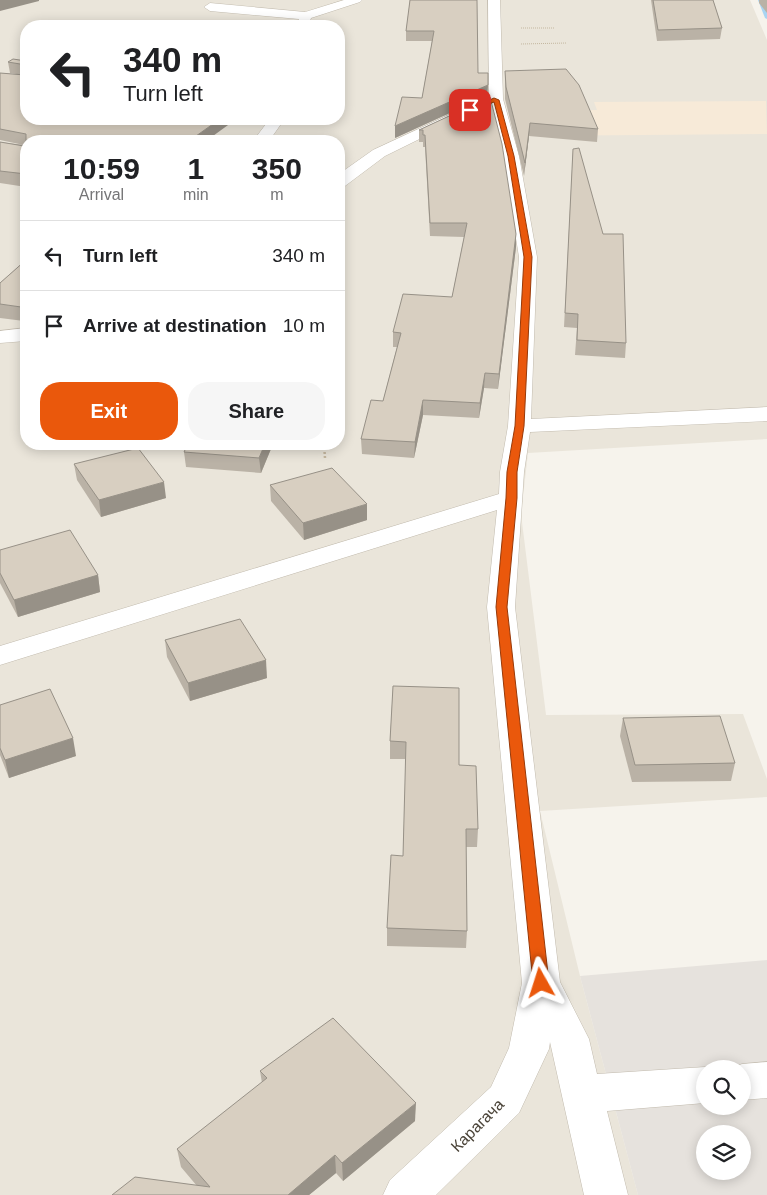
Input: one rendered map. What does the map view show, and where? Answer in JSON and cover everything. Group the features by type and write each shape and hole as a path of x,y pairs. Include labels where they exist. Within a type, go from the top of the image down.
{"street":[{"path":"306,20 356,0"},
{"path":"494,0 496,36 488,102 511,156 528,257 520,426 512,472 512,498 501,607 541,983 568,1039 606,1195"},
{"path":"210,7 297,20"},
{"path":"345,178 379,153 466,112"},
{"path":"265,135 273,125"},
{"path":"0,336 20,336"},
{"path":"520,426 767,414"},
{"path":"0,656 512,498"},
{"name":"Карагача","path":"405,1195 505,1100 529,1050 541,983"},
{"path":"751,1081 767,1080"},
{"path":"581,1094 696,1086"}],"path":[{"path":"496,36 554,28"},
{"path":"496,36 567,43"},
{"path":"324,450 325,458"}],"shaded area":[{"path":"0,0 750,0 767,40 767,439 528,453 521,514 546,715 743,714 767,779 767,797 540,811 580,976 638,1195 0,1195"},
{"path":"766,101 767,134 520,136 513,111 597,110 594,102"},
{"path":"767,960 767,1195 638,1195 580,976"}],"building":[{"path":"410,0 477,0 478,73 488,73 488,85 395,126 402,97 422,98 434,31 406,31"},
{"path":"653,0 713,0 722,28 658,30"},
{"path":"13,59 20,60 20,64 8,62"},
{"path":"566,69 579,85 598,129 530,123 525,163 506,87 505,71"},
{"path":"0,73 20,75 20,125 212,125 197,135 26,135 0,129"},
{"path":"490,97 502,144 516,234 499,374 485,373 480,403 423,400 415,442 361,439 371,400 383,401 401,333 393,332 403,294 452,297 467,223 430,223 425,135 423,135 423,130 419,130"},
{"path":"0,142 20,145 20,173 0,171"},
{"path":"579,148 603,234 623,234 626,343 577,340 578,314 565,313 573,149"},
{"path":"20,265 20,307 0,304 0,283"},
{"path":"130,450 140,450 164,482 99,500 74,464"},
{"path":"185,450 262,450 259,458 184,452"},
{"path":"332,468 367,504 303,523 270,485"},
{"path":"70,530 98,575 14,600 0,573 0,550"},
{"path":"240,619 266,660 188,683 165,640"},
{"path":"393,686 459,688 459,765 476,766 478,829 466,829 467,931 387,928 391,855 403,856 406,742 390,741"},
{"path":"50,689 73,738 5,760 0,748 0,705"},
{"path":"720,716 735,763 635,765 623,718"},
{"path":"333,1018 416,1103 342,1163 335,1155 288,1195 112,1195 135,1177 210,1187 177,1149 267,1078 260,1071"}],"waterway":[{"path":"760,0 767,18"}],"route":[{"path":"470,110 496,100 511,156 528,257 520,426 512,472 512,498 501,607 541,983"}]}
